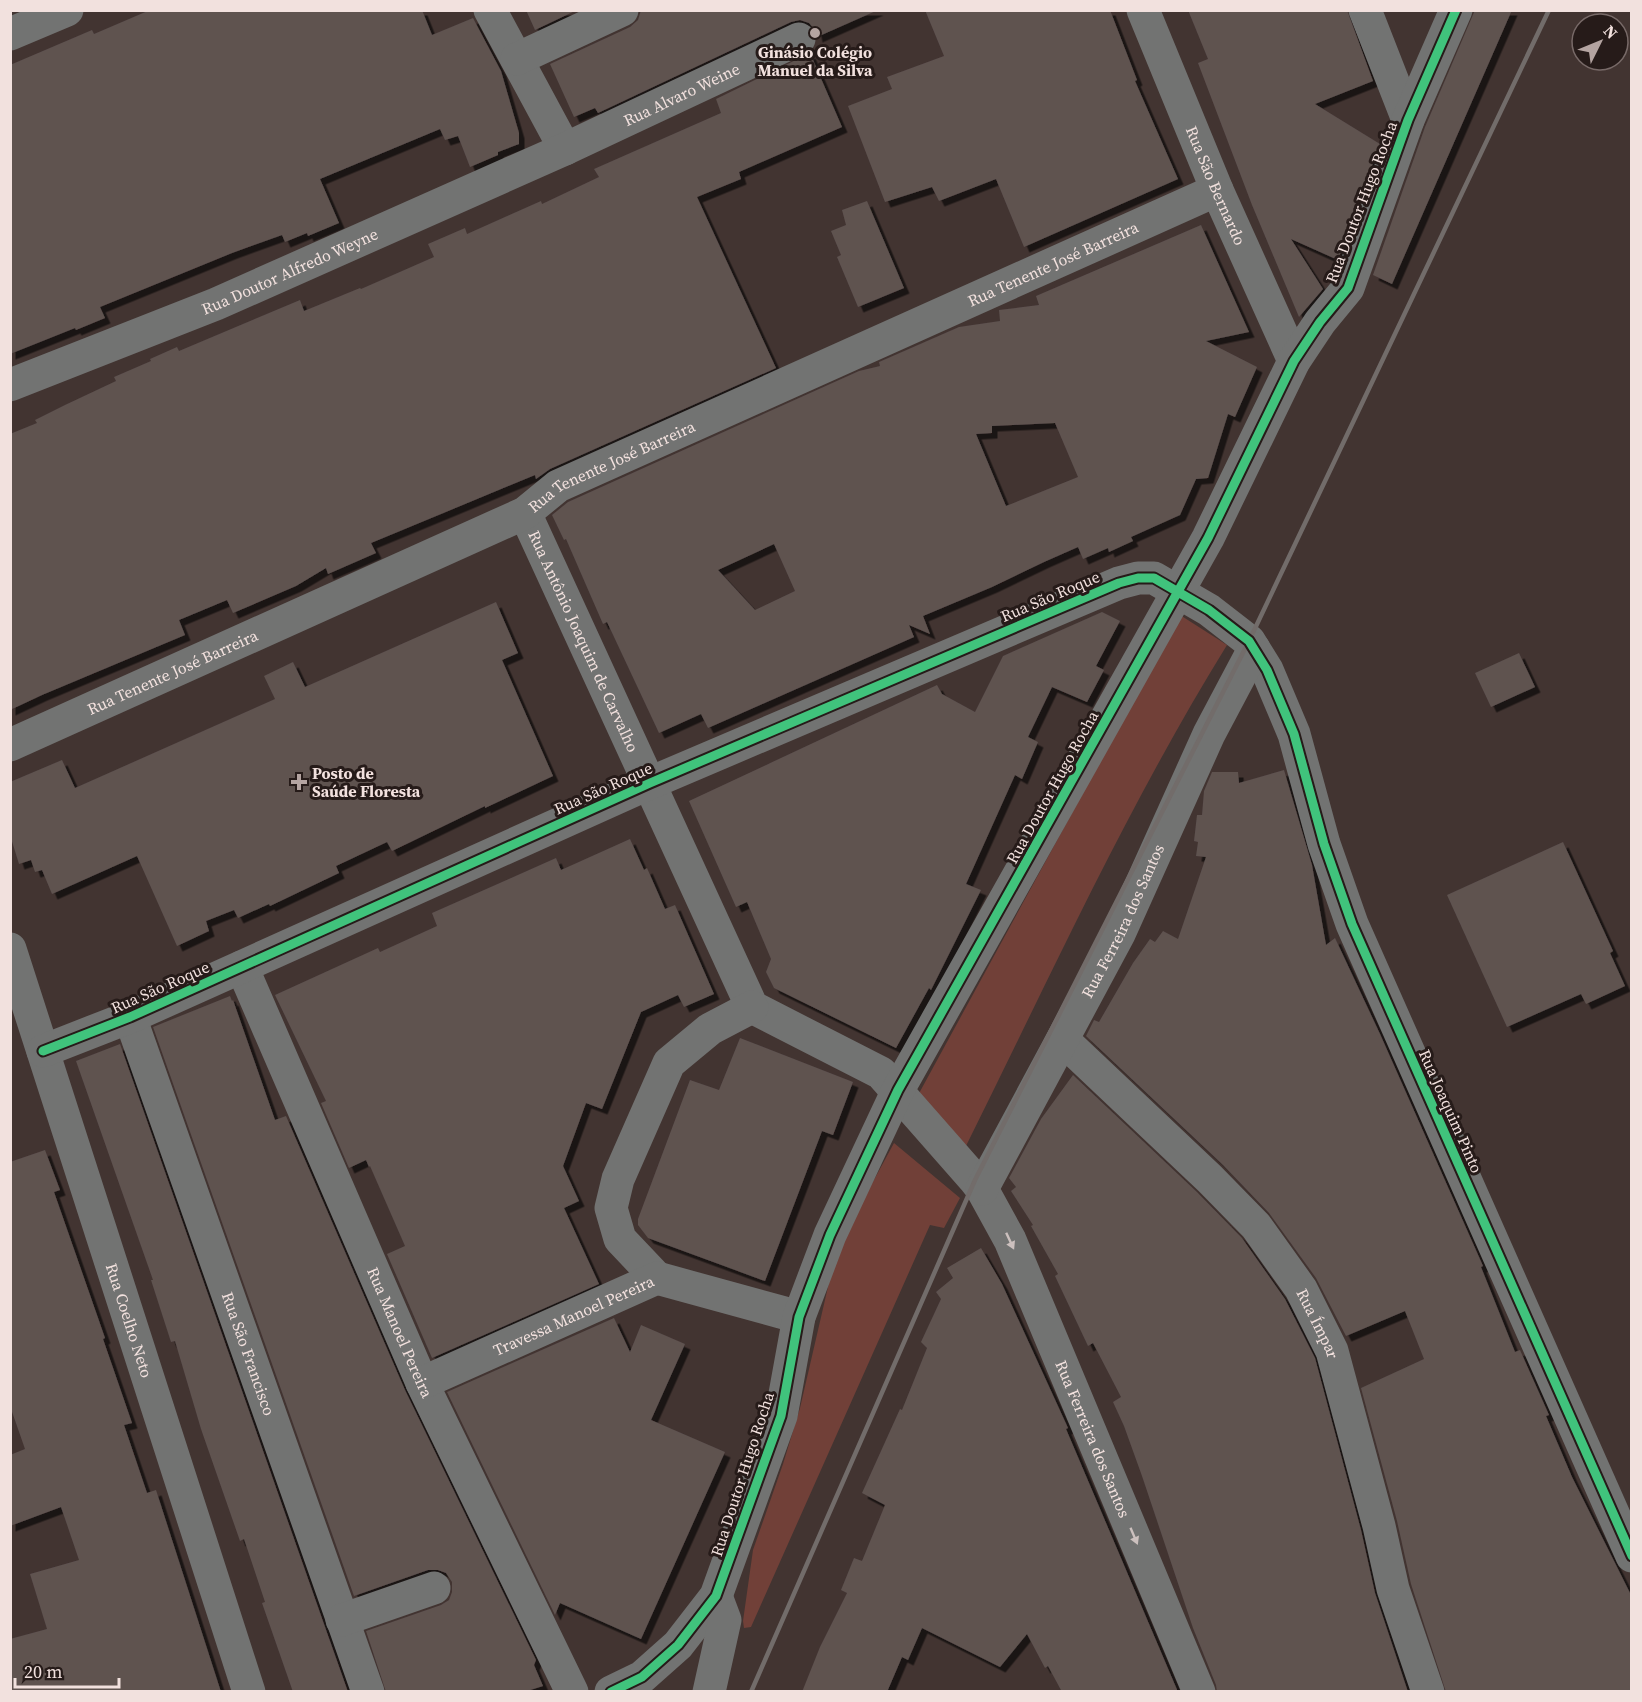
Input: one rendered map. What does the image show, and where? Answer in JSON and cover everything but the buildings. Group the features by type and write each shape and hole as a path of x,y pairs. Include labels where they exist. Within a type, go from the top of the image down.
{"street":[{"path":"10,34 67,10"},
{"path":"490,10 565,149"},
{"path":"517,59 622,10"},
{"name":"Rua São Bernardo","path":"1143,10 1216,190 1294,361"},
{"path":"1365,10 1408,120"},
{"name":"Rua Doutor Hugo Rocha","path":"611,1692 642,1677 678,1645 716,1596 781,1416 799,1317 830,1235 898,1090 1208,538 1294,361 1320,322 1348,288 1408,120 1456,11"},
{"name":"Rua Alvaro Weine","path":"565,149 799,39"},
{"name":"Rua Doutor Alfredo Weyne","path":"10,385 216,304 565,149"},
{"name":"Rua Tenente José Barreira","path":"10,745 525,513 558,486 1216,190"},
{"name":"Rua Antônio Joaquim de Carvalho","path":"525,513 752,1007"},
{"name":"Rua São Roque","path":"43,1051 130,1017 650,783 1119,583 1138,578 1154,578 1178,593"},
{"path":"1178,593 1209,610 1249,641 1260,659"},
{"name":"Rua Ferreira dos Santos","path":"982,1189 1119,934 1209,734 1260,659"},
{"name":"Rua Joaquim Pinto","path":"1260,659 1294,734 1324,844 1352,924 1632,1556"},
{"name":"Rua Coelho Neto","path":"10,949 249,1692"},
{"name":"Rua Manoel Pereira","path":"242,967 422,1383 572,1692"},
{"path":"657,1278 620,1239 611,1208 618,1179 669,1063 710,1029 752,1007 881,1073 898,1090"},
{"name":"Rua São Francisco","path":"130,1017 368,1692"},
{"name":"Rua Ímpar","path":"1063,1040 1210,1179 1256,1226 1301,1289 1332,1352 1379,1526 1393,1589 1428,1692"},
{"name":"Rua Ferreira dos Santos","path":"898,1090 982,1189 1010,1240 1199,1692"},
{"name":"Travessa Manoel Pereira","path":"422,1383 657,1278 799,1317"},
{"path":"342,1620 435,1588"},
{"path":"709,1692 725,1620 716,1596"}],"shaded area":[{"path":"1180,615 1227,645 1123,829 966,1146 917,1097"},
{"path":"894,1143 960,1198 944,1228 930,1225 751,1627 744,1628 753,1550 800,1408 837,1248"}],"railway":[{"path":"751,1692 975,1180 1249,641 1549,10"}],"cycle path":[{"path":"611,1692 642,1677 678,1645 716,1596 781,1416 799,1317 830,1235 898,1090 1208,538 1294,361 1320,322 1348,288 1408,120 1456,10"},
{"path":"43,1051 130,1017 650,783 1119,583 1138,578 1154,578 1209,610 1249,641 1267,670 1294,734 1324,844 1352,924 1632,1556"}],"place":[{"name":"Ginásio Colégio Manuel da Silva","path":"815,33"},
{"name":"Posto de Saúde Floresta","path":"299,782"}]}
